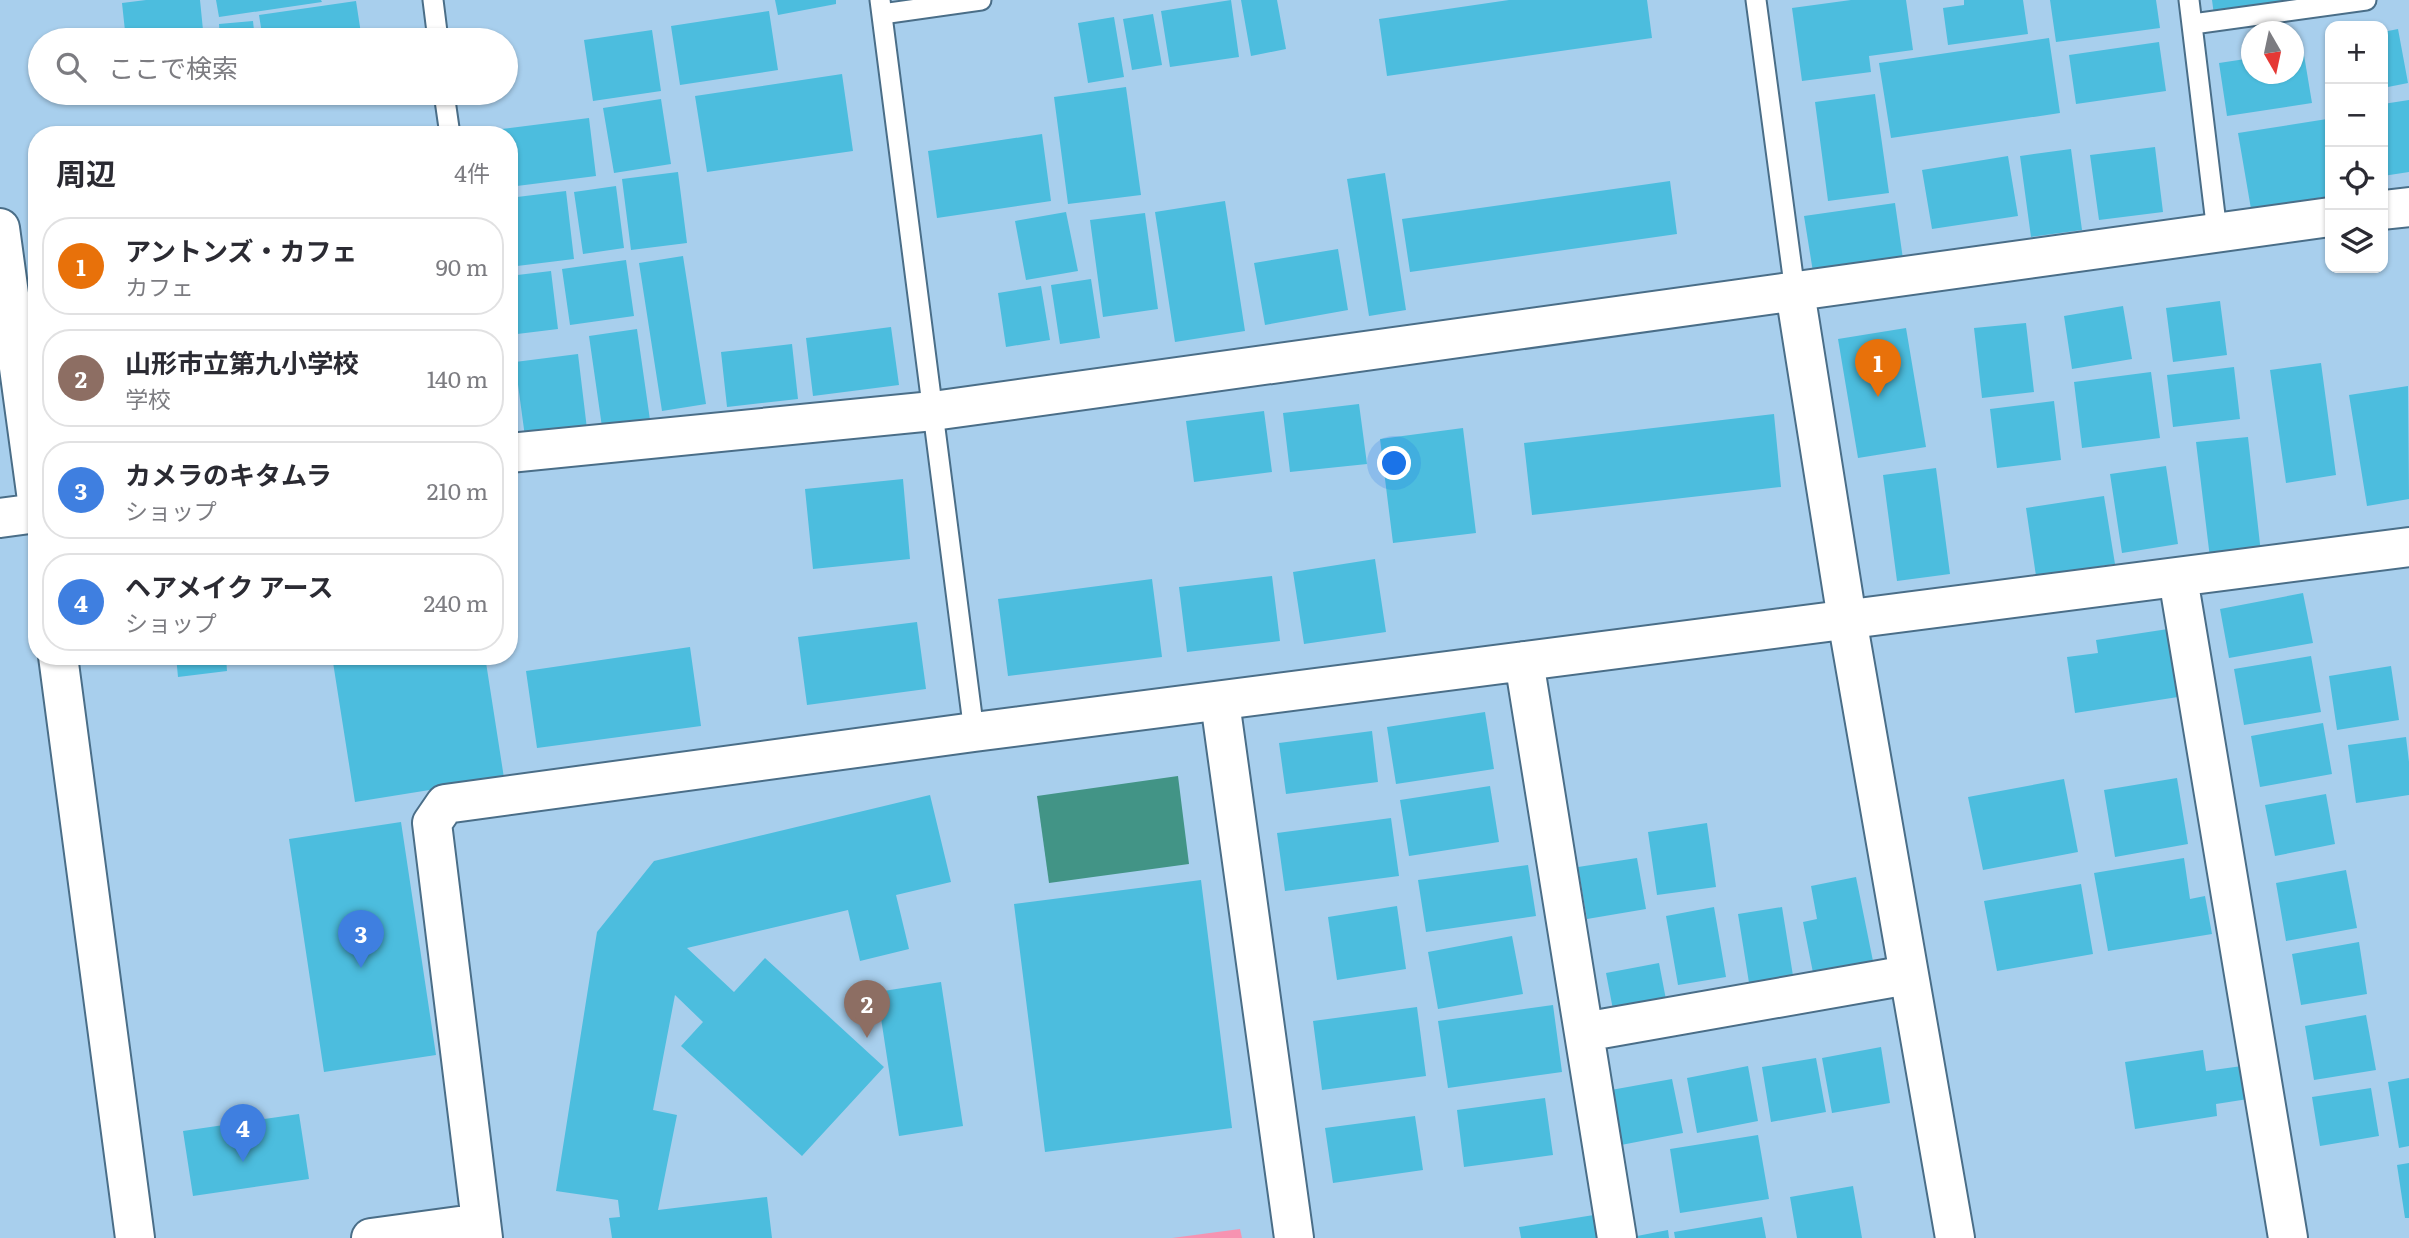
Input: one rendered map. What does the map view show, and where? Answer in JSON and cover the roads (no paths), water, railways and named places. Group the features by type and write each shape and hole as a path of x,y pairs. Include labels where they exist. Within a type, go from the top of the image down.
{"street":[{"path":"2388,209 2409,207"},
{"path":"518,452 933,411 2325,218"},
{"path":"0,228 28,434"},
{"path":"1795,292 1847,619 1955,1238"},
{"path":"0,518 28,514"},
{"path":"371,1238 482,1231 432,823 445,804 974,732 2409,547"},
{"path":"2178,578 2288,1238"},
{"path":"1524,661 1617,1238"},
{"path":"59,665 135,1238"},
{"path":"1220,702 1294,1238"},
{"path":"1584,1032 1908,975"}],"lane":[{"path":"433,0 436,28"},
{"path":"974,732 881,7 981,0"},
{"path":"1756,0 1795,292"},
{"path":"2189,0 2217,232"},
{"path":"2193,24 2366,0"},
{"path":"446,105 449,126"}],"place":[{"name":"アントンズ・カフェ","path":"1878,397"},
{"name":"カメラのキタムラ","path":"361,968"},
{"name":"山形市立第九小学校","path":"867,1038"},
{"name":"ヘアメイク アース","path":"243,1162"}]}
